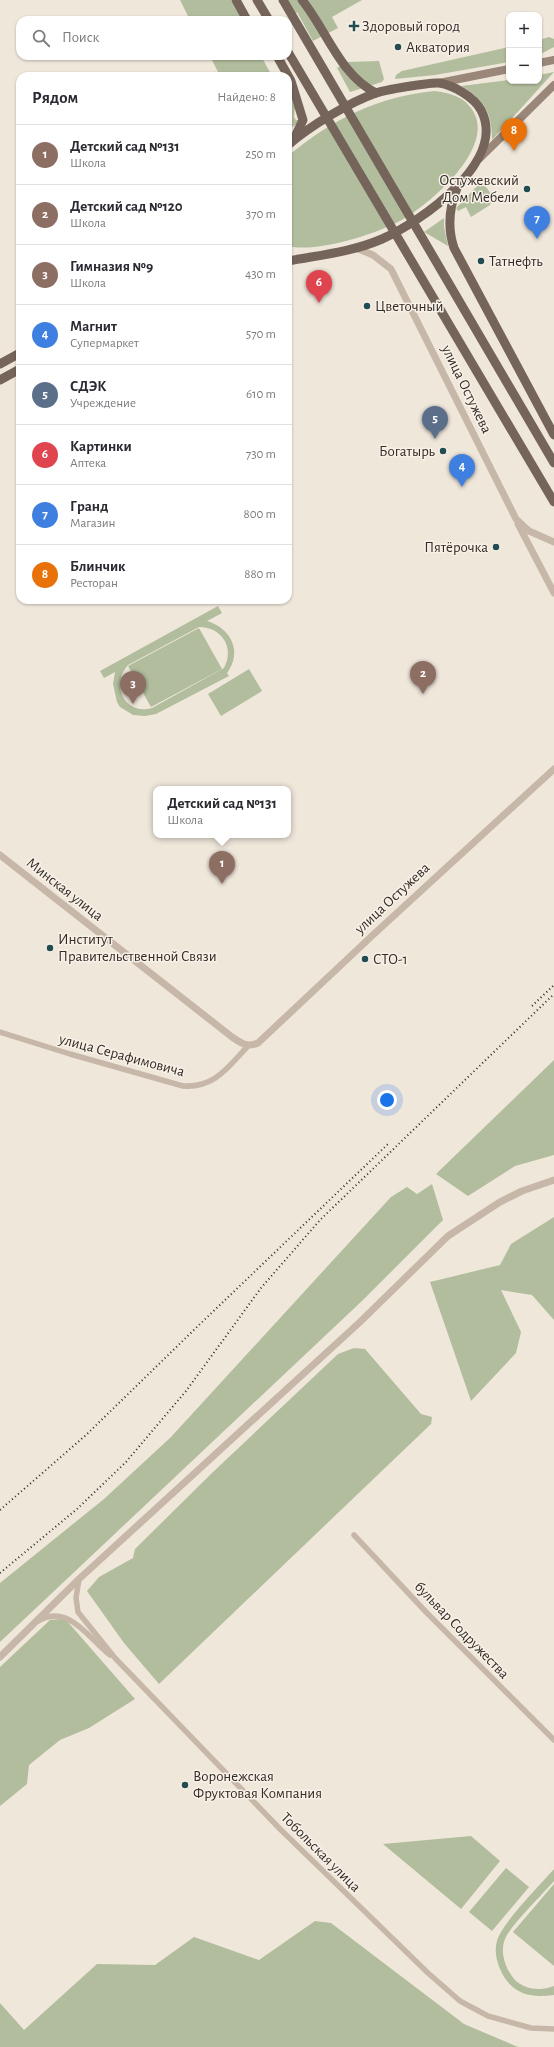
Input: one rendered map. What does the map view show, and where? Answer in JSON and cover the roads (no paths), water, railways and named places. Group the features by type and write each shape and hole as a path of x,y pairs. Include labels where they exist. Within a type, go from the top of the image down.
{"main road":[{"path":"236,0 245,16"},
{"path":"257,0 267,16"},
{"path":"283,0 554,463"},
{"path":"302,0 315,16 348,70 361,83 376,93"},
{"path":"292,59 554,502"},
{"path":"279,60 286,72"},
{"path":"542,62 554,60"},
{"path":"292,143 344,108 376,93 506,70"},
{"path":"438,83 468,96 482,112 486,125 486,135 484,146 477,161"},
{"path":"292,85 302,120 299,132 292,141"},
{"path":"292,261 356,248 382,239 410,225 441,201 458,185 477,161 554,85"},
{"path":"458,185 453,198 449,221 450,234 454,248 554,435"},
{"path":"292,256 301,259"},
{"path":"0,364 16,355"},
{"path":"0,380 16,371"}],"street":[{"name":"улица Остужева","path":"356,248 373,255 391,270 516,519 529,531 554,542"},
{"path":"516,519 554,592"},
{"path":"554,581 554,592"},
{"name":"улица Остужева","path":"248,1046 258,1043 554,769"},
{"name":"Минская улица","path":"0,855 232,1036 248,1046"},
{"name":"улица Серафимовича","path":"0,1032 70,1054 183,1086 203,1085 214,1080 248,1046"},
{"path":"0,1657 79,1579 360,1322 448,1236 500,1202 531,1188 554,1180"},
{"name":"бульвар Содружества","path":"354,1535 426,1612 554,1740"},
{"name":"Тобольская улица","path":"79,1579 76,1598 78,1612 115,1658 280,1829 450,1993 473,2008 501,2021 531,2028 554,2028"},
{"path":"34,1623 52,1616 70,1619 115,1658"}],"railway":[{"path":"532,1006 554,985"},
{"path":"0,1573 77,1509 126,1462 186,1391 261,1288 320,1220 554,994"},
{"path":"0,1510 86,1435 388,1144"}],"place":[{"name":"Здоровый город","path":"354,26"},
{"name":"Акватория","path":"398,47"},
{"name":"Блинчик","path":"514,151"},
{"name":"Остужевский Дом Мебели","path":"527,189"},
{"name":"Гранд","path":"537,239"},
{"name":"Татнефть","path":"481,261"},
{"name":"Картинки","path":"319,303"},
{"name":"Цветочный","path":"367,306"},
{"name":"СДЭК","path":"435,439"},
{"name":"Богатырь","path":"443,451"},
{"name":"Магнит","path":"462,487"},
{"name":"Пятёрочка","path":"496,547"},
{"name":"Детский сад №120","path":"423,694"},
{"name":"Гимназия №9","path":"133,704"},
{"name":"Детский сад №131","path":"222,884"},
{"name":"Институт Правительственной Связи","path":"50,948"},
{"name":"СТО-1","path":"365,959"},
{"name":"Воронежская Фруктовая Компания","path":"185,1785"}]}
